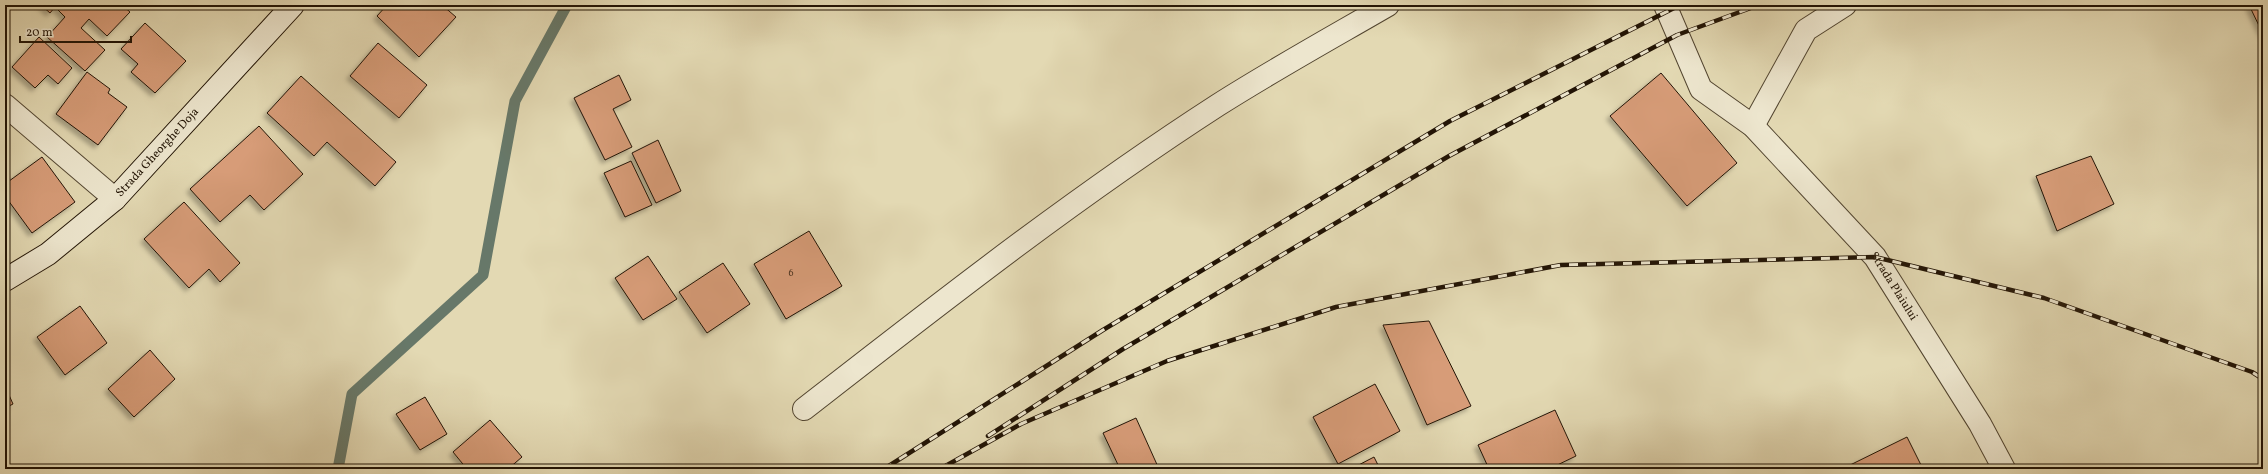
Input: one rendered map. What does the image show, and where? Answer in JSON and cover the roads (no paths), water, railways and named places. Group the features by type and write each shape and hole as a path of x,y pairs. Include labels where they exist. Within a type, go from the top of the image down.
{"street":[{"name":"Strada Gheorghe Doja","path":"5,280 48,254 115,199 293,5"},
{"path":"804,409 958,289 1105,183 1219,105 1388,5"},
{"name":"Strada Plaiului","path":"1665,5 1701,89 1753,126 1875,257 1980,424 2004,469"},
{"path":"1753,126 1806,30 1845,5"},
{"path":"5,105 115,199"}],"waterway":[{"path":"338,469 352,394 483,275 515,101 567,5"}],"railway":[{"path":"884,469 1103,330 1450,121 1680,5"},
{"path":"988,436 1123,349 1449,156 1677,35 1759,5"},
{"path":"940,469 1021,424 1167,361 1336,307 1561,265 1875,257 2044,298 2252,372 2263,379"}]}
